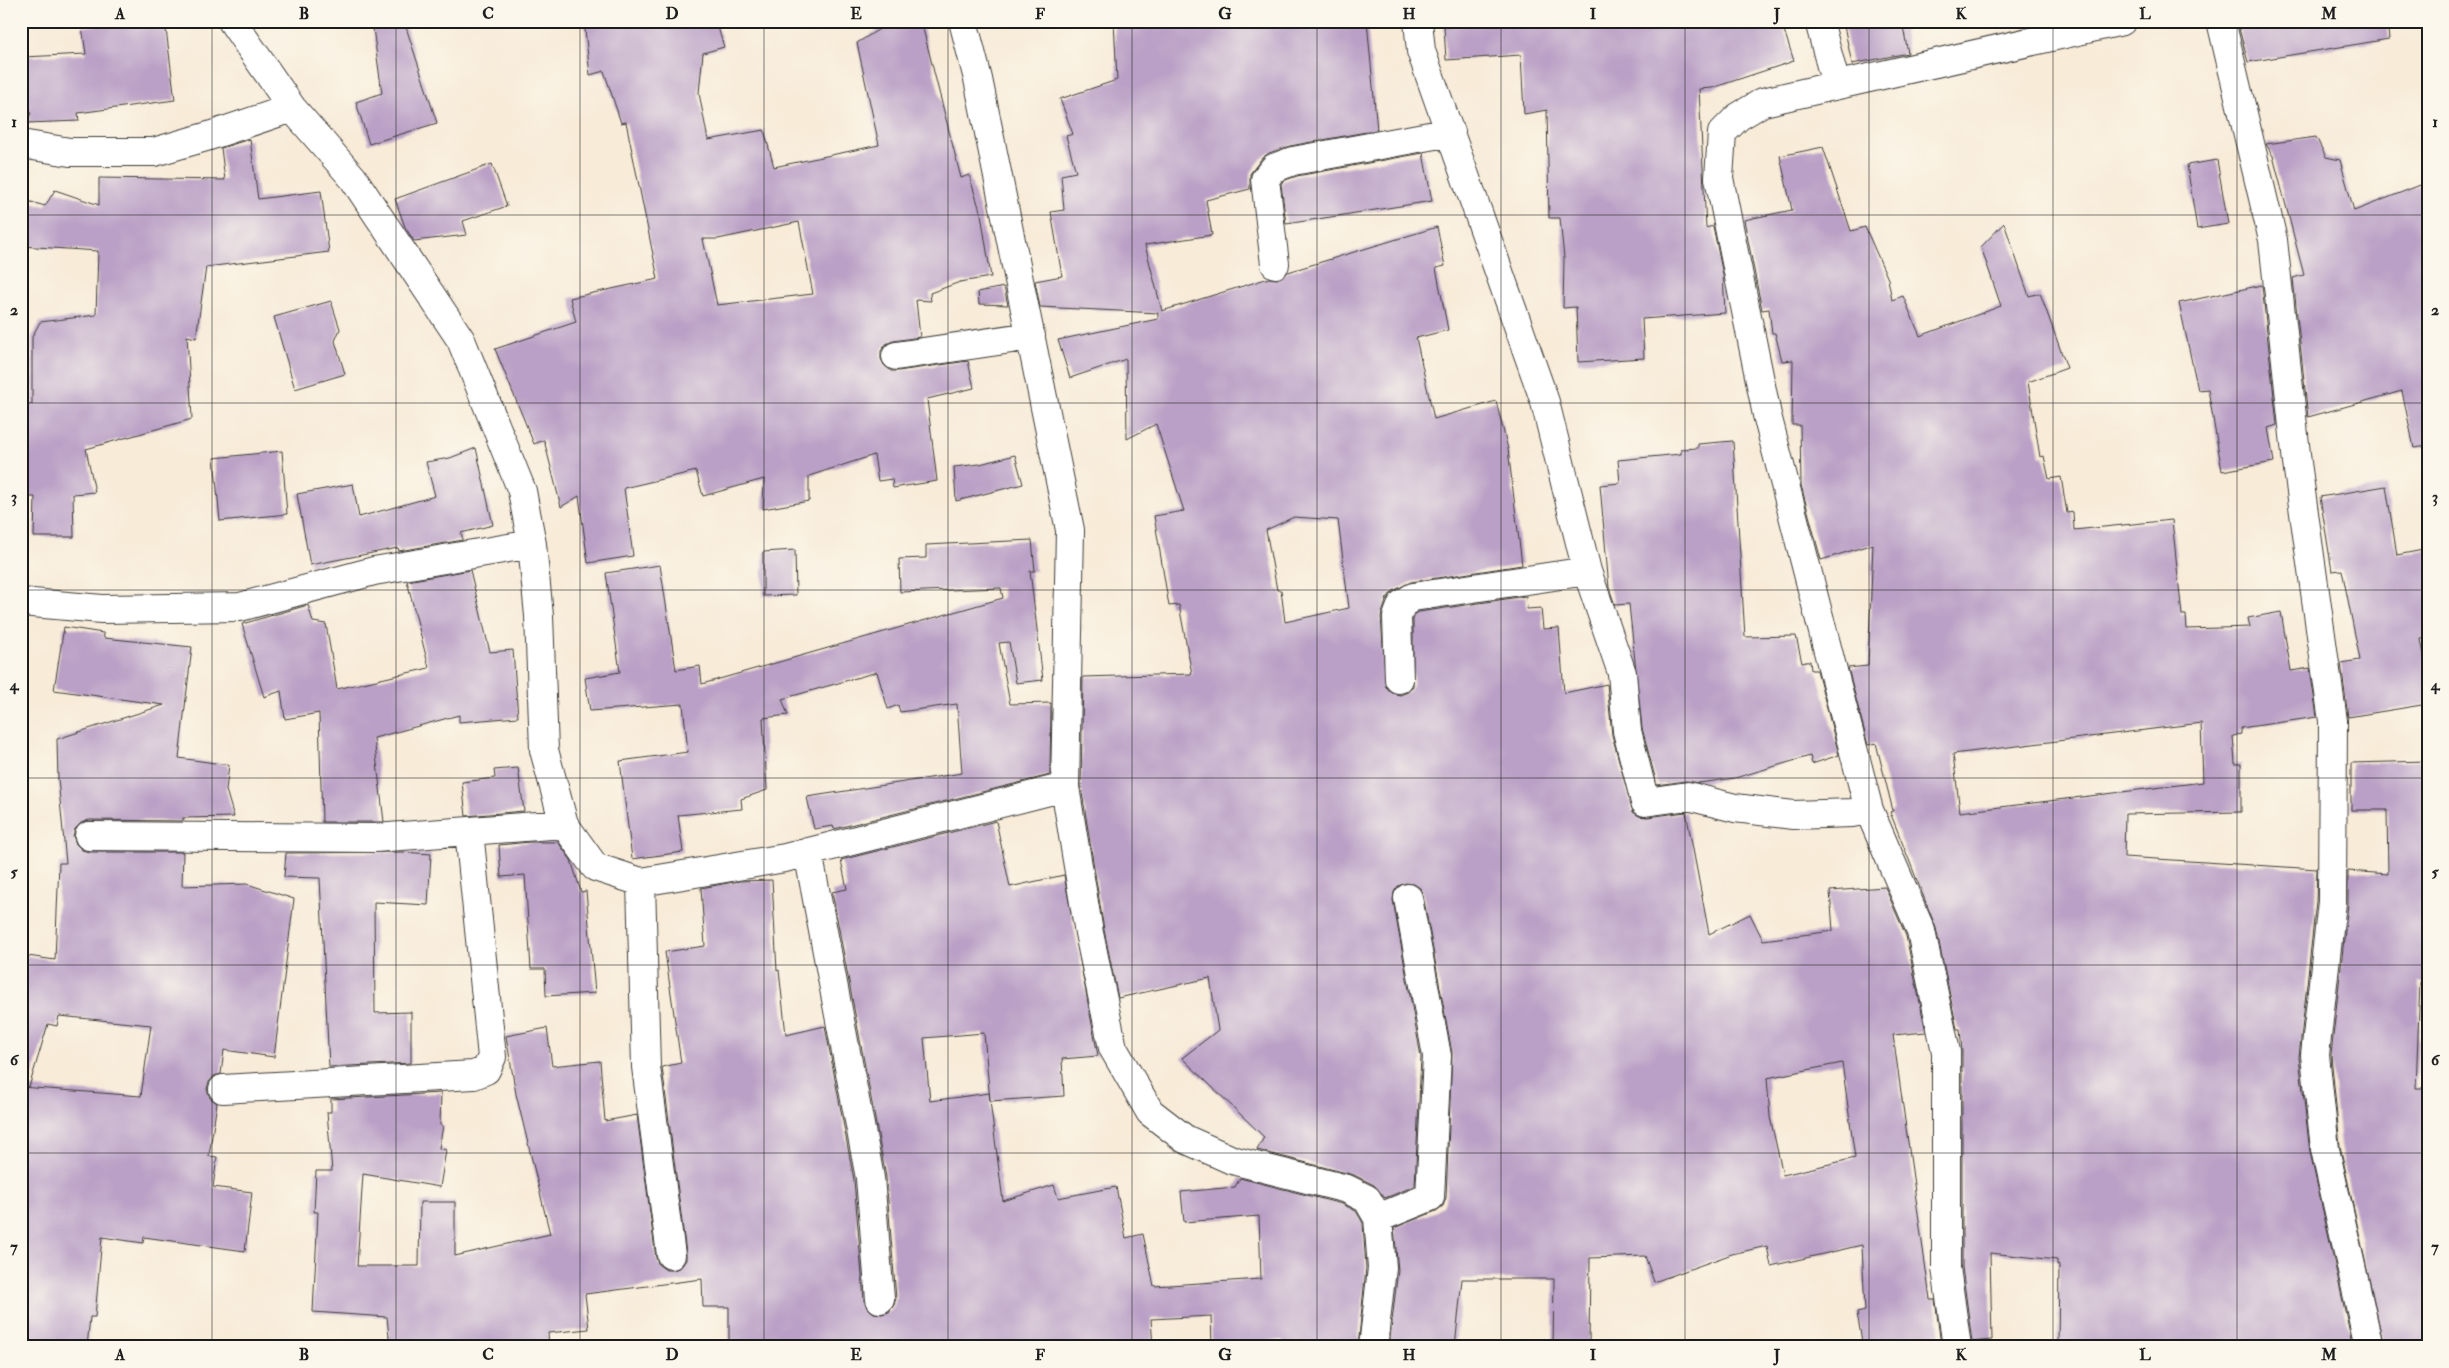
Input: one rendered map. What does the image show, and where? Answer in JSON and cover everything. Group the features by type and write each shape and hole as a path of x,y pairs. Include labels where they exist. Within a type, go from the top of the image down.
{"street":[{"path":"232,21 292,108 353,178 461,340 522,490 532,544 539,616 544,750 564,824 595,867 641,882 785,858 1065,787"},
{"path":"963,21 978,79 1070,530 1065,787 1089,933 1113,1048 1150,1112 1185,1139 1232,1160 1347,1188 1367,1200 1378,1218 1382,1268 1373,1347"},
{"path":"1418,21 1421,51 1545,402 1587,572 1622,674 1627,731 1646,802 1688,796 1735,808 1793,815 1852,813 1869,810"},
{"path":"1819,21 1836,85"},
{"path":"1957,1347 1946,1268 1946,1052 1921,931 1869,810 1767,416 1719,178 1722,133 1738,117 1762,102 2122,21"},
{"path":"2221,21 2273,240 2297,463 2333,721 2332,902 2315,1055 2325,1149 2369,1347"},
{"path":"21,144 70,152 154,152 292,108"},
{"path":"1275,264 1265,179 1274,168 1293,161 1451,132"},
{"path":"896,356 1030,336"},
{"path":"21,602 102,609 240,607 374,571 532,544"},
{"path":"1399,679 1397,617 1402,604 1413,597 1587,572"},
{"path":"89,836 375,838 564,824"},
{"path":"223,1090 474,1075 486,1070 492,1057 469,831"},
{"path":"808,852 870,1178 880,1299"},
{"path":"641,882 646,1067 671,1255"},
{"path":"1378,1218 1430,1197 1437,1056 1408,898"}],"building":[{"path":"126,21 165,21 175,100 78,113 79,121 27,123 31,113 21,110 21,79 24,79 23,57 86,54 82,27"},
{"path":"372,21 404,21 437,123 369,144 356,102 382,93"},
{"path":"584,21 716,21 724,47 703,53 699,93 708,140 764,130 774,167 879,145 857,43 889,23 921,21 961,178 969,175 981,214 991,277 960,282 930,293 931,301 916,300 920,337 893,341 886,344 881,351 881,359 884,365 891,371 968,361 974,388 927,399 937,481 893,488 892,479 878,481 874,455 809,476 809,501 763,509 764,479 703,496 696,471 624,488 633,556 588,563 579,496 561,507 544,440 534,444 495,349 576,322 570,298 658,279 626,122 621,123 604,71 590,75","holes":["799,222 813,294 717,305 703,239 718,239"]},
{"path":"1114,21 1367,21 1377,130 1290,146 1269,153 1262,158 1250,174 1250,189 1206,200 1212,235 1145,245 1162,311 1269,278 1277,279 1288,272 1437,227 1445,266 1436,268 1448,330 1416,338 1434,419 1496,401 1508,449 1522,565 1411,582 1393,591 1387,598 1381,617 1386,687 1392,693 1400,695 1408,692 1413,686 1413,620 1415,614 1526,596 1527,609 1541,608 1543,629 1559,628 1564,693 1607,684 1612,735 1633,812 1639,816 1647,817 1686,812 1709,934 1750,914 1763,940 1833,931 1830,891 1885,887 1906,936 1926,1032 1893,1035 1930,1299 1935,1299 1941,1345 1863,1347 1857,1313 1865,1311 1862,1245 1771,1266 1767,1246 1732,1254 1654,1282 1645,1256 1590,1258 1589,1347 1553,1347 1554,1279 1462,1279 1455,1347 1389,1347 1398,1270 1394,1228 1436,1211 1443,1206 1446,1198 1452,1053 1423,895 1420,888 1414,884 1406,883 1398,886 1394,892 1393,900 1421,1057 1415,1186 1385,1198 1374,1185 1354,1175 1257,1150 1264,1137 1182,1058 1218,1030 1210,978 1118,998 1104,930 1081,786 1083,677 1192,674 1179,605 1169,606 1154,516 1184,511 1156,424 1127,439 1126,359 1070,378 1058,340 1158,319 1158,313 1040,307 1035,281 1062,276 1051,212 1064,210 1061,175 1076,172 1066,136 1073,134 1060,99 1117,80","holes":["1294,517 1338,520 1349,608 1285,622 1281,590 1277,590 1266,530","1842,1063 1855,1158 1783,1175 1770,1117 1767,1078"]},
{"path":"1534,21 1781,21 1794,61 1712,88 1699,89 1706,228 1713,226 1723,275 1725,313 1642,319 1644,358 1578,362 1576,307 1563,308 1564,258 1560,218 1549,218 1547,110 1524,114 1521,55 1446,60 1444,27"},
{"path":"1843,21 1902,21 1908,53 1852,64"},
{"path":"2237,21 2387,21 2389,39 2248,62"},
{"path":"2316,137 2326,157 2340,160 2354,211 2428,182 2428,446 2414,448 2402,391 2308,417 2293,278 2304,275 2273,156 2266,144"},
{"path":"250,139 258,199 321,191 329,252 206,267 196,338 187,336 192,419 86,449 95,492 73,494 74,537 34,537 35,497 21,497 21,404 32,404 32,337 40,322 96,315 98,251 21,246 21,199 45,206 55,190 99,205 99,178 225,180 221,148"},
{"path":"1823,147 1851,231 1865,227 1888,279 1892,300 1903,296 1920,336 2001,306 1981,247 2004,223 2029,296 2040,293 2067,368 2028,382 2040,457 2044,456 2049,479 2061,477 2067,513 2073,512 2074,530 2172,520 2182,615 2186,615 2187,629 2250,627 2248,618 2281,612 2291,671 2310,668 2317,717 2241,728 2241,734 2233,736 2235,764 2241,764 2241,812 2125,814 2124,857 2317,869 2316,901 2299,1057 2310,1152 2353,1347 2058,1347 2059,1265 2057,1266 2057,1260 1990,1253 1992,1340 1972,1342 1962,1267 1962,1052 1960,1029 1957,1029 1936,928 1890,812 1893,811 1876,743 1868,745 1848,668 1868,666 1873,544 1821,560 1801,485 1800,425 1792,425 1793,360 1782,361 1775,333 1772,333 1769,309 1762,310 1744,220 1792,210 1780,156","holes":["2201,723 2203,782 1960,812 1953,754"]},
{"path":"1423,153 1432,201 1286,224 1281,184 1283,181 1297,176"},
{"path":"2217,160 2228,224 2197,229 2187,165"},
{"path":"492,164 507,206 463,221 467,235 414,241 405,227 395,199"},
{"path":"2262,285 2277,425 2268,428 2274,462 2222,471 2208,389 2198,390 2179,303"},
{"path":"1004,287 1008,305 979,304 978,292"},
{"path":"331,301 340,329 335,341 345,374 295,389 274,317"},
{"path":"1733,441 1745,637 1796,636 1802,663 1810,661 1811,670 1817,670 1839,755 1812,764 1810,756 1735,778 1699,783 1686,781 1657,785 1642,728 1629,604 1615,605 1609,588 1600,485 1620,483 1618,460 1681,454 1681,449 1698,448 1698,444"},
{"path":"476,448 493,525 461,533 463,540 399,551 398,548 310,565 297,494 353,484 359,517 435,496 426,462 450,458"},
{"path":"282,451 287,514 220,521 214,458"},
{"path":"1015,455 1023,484 956,501 954,467 980,464"},
{"path":"2386,486 2397,555 2428,549 2428,638 2421,639 2428,677 2428,704 2348,717 2341,663 2360,660 2342,570 2332,571 2320,497"},
{"path":"1032,540 1035,571 1030,571 1043,680 1016,683 1009,642 999,643 1010,704 1051,703 1050,775 834,829 833,826 814,829 807,797 962,773 957,704 900,712 898,705 888,709 877,672 782,699 788,715 763,718 767,790 741,799 742,809 678,815 683,852 632,859 620,761 688,752 683,704 590,711 585,678 620,672 606,573 660,565 676,670 700,666 702,684 1003,598 1001,588 900,592 899,559 926,558 926,545"},
{"path":"795,550 796,595 763,596 763,552"},
{"path":"470,570 490,652 513,650 518,717 459,722 459,715 374,738 384,822 322,822 319,713 285,719 281,691 264,697 242,624 308,605 313,622 326,624 337,689 429,668 407,581"},
{"path":"64,627 103,633 104,638 192,647 179,758 229,765 226,790 234,817 183,818 183,821 89,820 81,823 75,829 73,836 76,844 82,850 89,852 183,852 182,886 247,884 294,899 274,1057 224,1050 221,1074 214,1076 209,1082 207,1089 210,1098 217,1103 209,1156 217,1157 213,1187 252,1192 245,1251 144,1237 143,1243 102,1237 95,1317 90,1317 87,1347 21,1347 21,1087 141,1096 151,1025 59,1016 57,1026 48,1024 29,1087 21,1085 21,955 55,960 59,863 66,863 58,779 57,739 164,705 54,690"},
{"path":"2428,761 2428,982 2420,982 2416,1088 2426,1088 2428,1347 2384,1347 2340,1146 2331,1055 2348,904 2348,871 2388,874 2387,810 2351,810 2351,763"},
{"path":"518,768 524,811 466,816 462,782 495,778 494,770"},
{"path":"996,821 1010,887 1064,875 1098,1056 1062,1059 1064,1096 990,1101 1003,1201 1054,1185 1058,1198 1116,1187 1126,1238 1143,1234 1154,1286 1261,1279 1259,1216 1184,1222 1181,1192 1235,1187 1240,1178 1342,1204 1356,1211 1363,1223 1366,1268 1358,1347 1282,1347 1283,1340 1212,1345 1211,1316 1151,1319 1153,1347 729,1347 729,1307 703,1307 702,1279 585,1294 589,1329 548,1333 549,1347 390,1347 387,1317 313,1312 318,1212 314,1212 316,1171 332,1171 327,1112 331,1112 331,1099 441,1093 440,1125 443,1126 439,1148 446,1150 440,1187 363,1174 357,1266 419,1266 420,1202 455,1202 455,1256 550,1234 516,1094 506,1036 547,1028 552,1066 600,1061 605,1121 637,1115 656,1258 659,1265 666,1270 674,1270 681,1267 686,1260 686,1253 662,1067 681,1063 665,952 705,946 701,888 739,881 772,880 777,971 779,970 786,1035 825,1026 854,1180 864,1300 867,1308 874,1313 882,1314 889,1312 896,1298 886,1177 832,892 847,889 841,860","holes":["984,1033 990,1100 989,1093 930,1101 924,1038"]},
{"path":"558,842 571,860 581,892 586,891 595,993 546,996 545,969 531,969 525,875 501,877 499,845"},
{"path":"402,852 431,854 428,905 374,902 375,1013 411,1012 411,1063 329,1067 320,878 284,877 286,853"}]}
